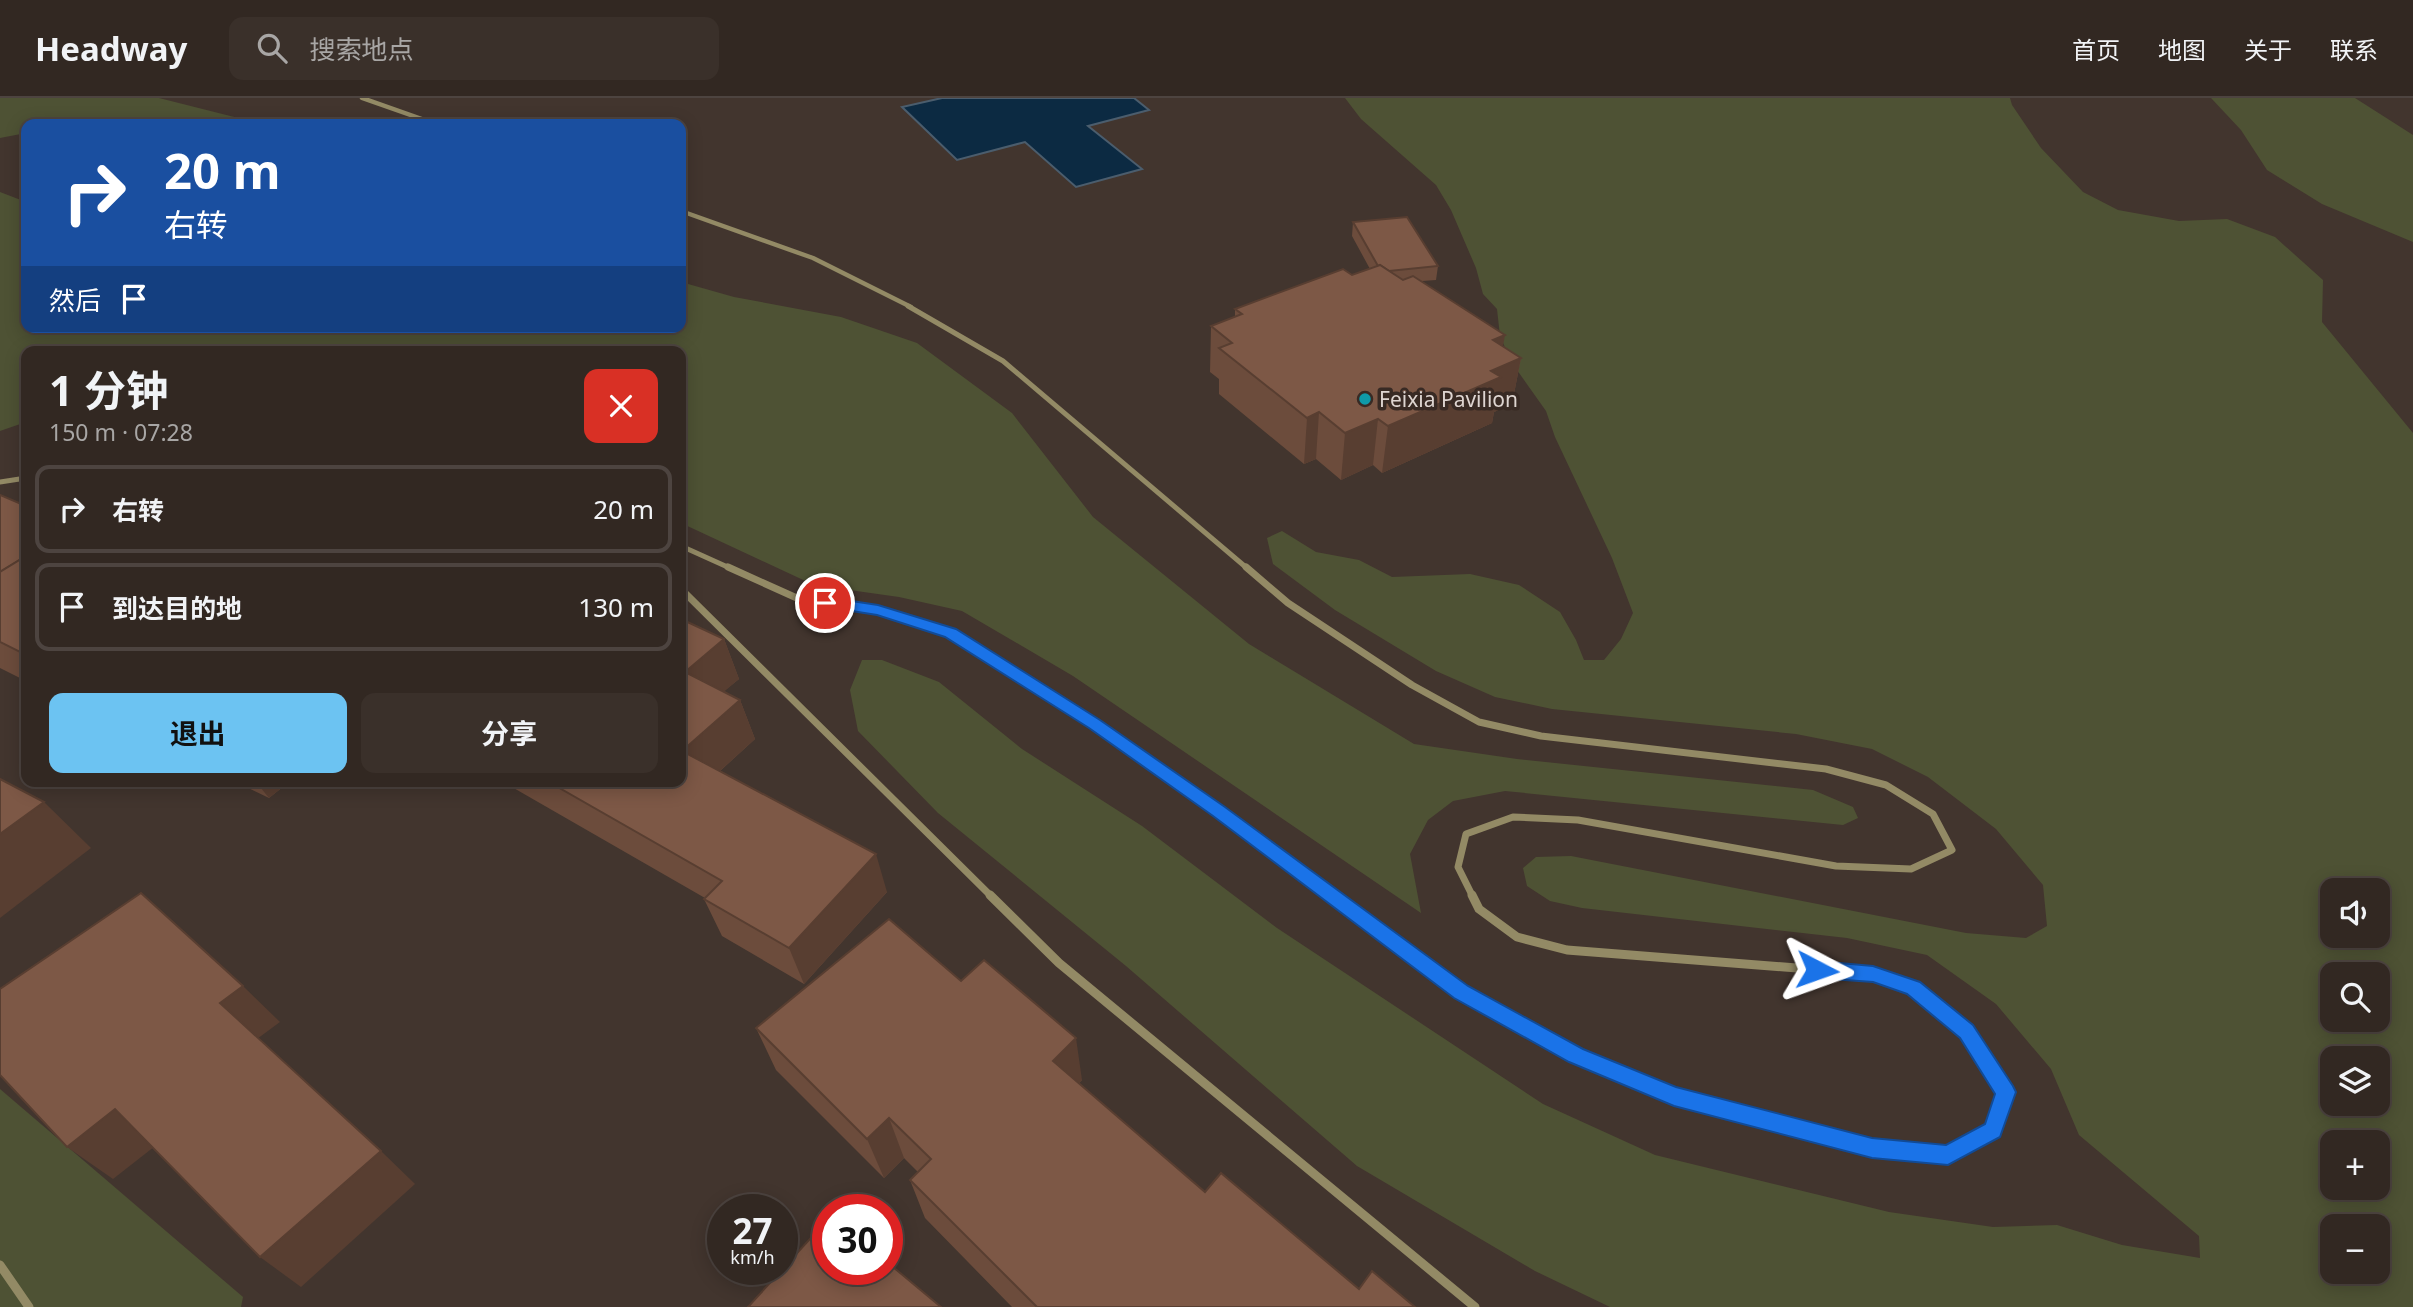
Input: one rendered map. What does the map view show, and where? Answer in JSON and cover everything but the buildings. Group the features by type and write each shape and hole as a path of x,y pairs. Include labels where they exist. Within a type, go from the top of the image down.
{"street":[{"path":"362,98 422,119"},
{"path":"686,213 813,258 897,299 1003,361 1288,603 1412,685 1479,722 1541,736 1826,769 1886,785 1933,814 1952,850 1911,869 1836,866 1578,820 1513,817 1466,834 1458,867 1479,909 1517,937 1567,950 1873,974 1913,988 1966,1031 2006,1092 1993,1130 1948,1155 1872,1148 1674,1096 1576,1055 1461,992 1230,820 1095,724 950,633 878,610 799,599 686,548"},
{"path":"0,482 21,479"},
{"path":"686,594 1059,963 1475,1307"},
{"path":"0,1265 29,1307"}],"green space":[{"path":"0,98 159,98 242,119 21,119 21,134 0,138"},
{"path":"1345,98 2010,98 2041,148 2083,192 2118,210 2179,221 2227,219 2275,237 2323,280 2322,322 2413,433 2413,1307 1610,1307 1535,1271 1357,1166 1126,966 938,813 858,731 850,690 862,660 882,660 939,682 1022,749 1142,826 1277,928 1543,1104 1655,1155 1889,1212 1993,1227 2057,1225 2122,1245 2200,1258 2199,1236 2079,1135 2051,1069 1996,1004 1927,955 1847,938 1582,908 1550,901 1527,886 1523,868 1536,857 1571,856 1966,933 2026,938 2047,926 2043,885 1996,829 1928,777 1872,749 1796,734 1552,709 1495,697 1436,671 1335,610 1273,564 1267,538 1282,531 1316,552 1359,560 1392,577 1470,574 1519,585 1560,612 1584,660 1604,660 1621,639 1633,613 1612,558 1555,437 1546,411 1512,363 1500,336 1497,309 1483,294 1476,268 1451,210 1436,185 1361,119"},
{"path":"2211,98 2355,98 2413,135 2413,242 2322,204 2267,170 2241,130"},
{"path":"0,192 21,200 21,333 686,333 686,283 734,297 841,317 917,343 1012,413 1093,517 1249,644 1414,744 1517,759 1813,790 1853,807 1858,818 1843,825 1505,791 1453,801 1428,820 1410,854 1421,913 1073,676 962,611 899,597 814,585 686,525 686,346 21,346 21,424 0,431"},
{"path":"0,1089 243,1297 241,1307 0,1307"}],"water":[{"path":"942,98 1134,98 1149,110 1088,126 1142,169 1076,187 1025,142 957,160 902,107"}],"place":[{"name":"Feixia Pavilion","path":"1365,399"}],"route":[{"path":"825,603 878,610 950,633 1095,724 1219,811 1461,992 1576,1055 1674,1096 1872,1148 1948,1155 1993,1130 2006,1092 1966,1031 1913,988 1873,974 1817,970"}]}
